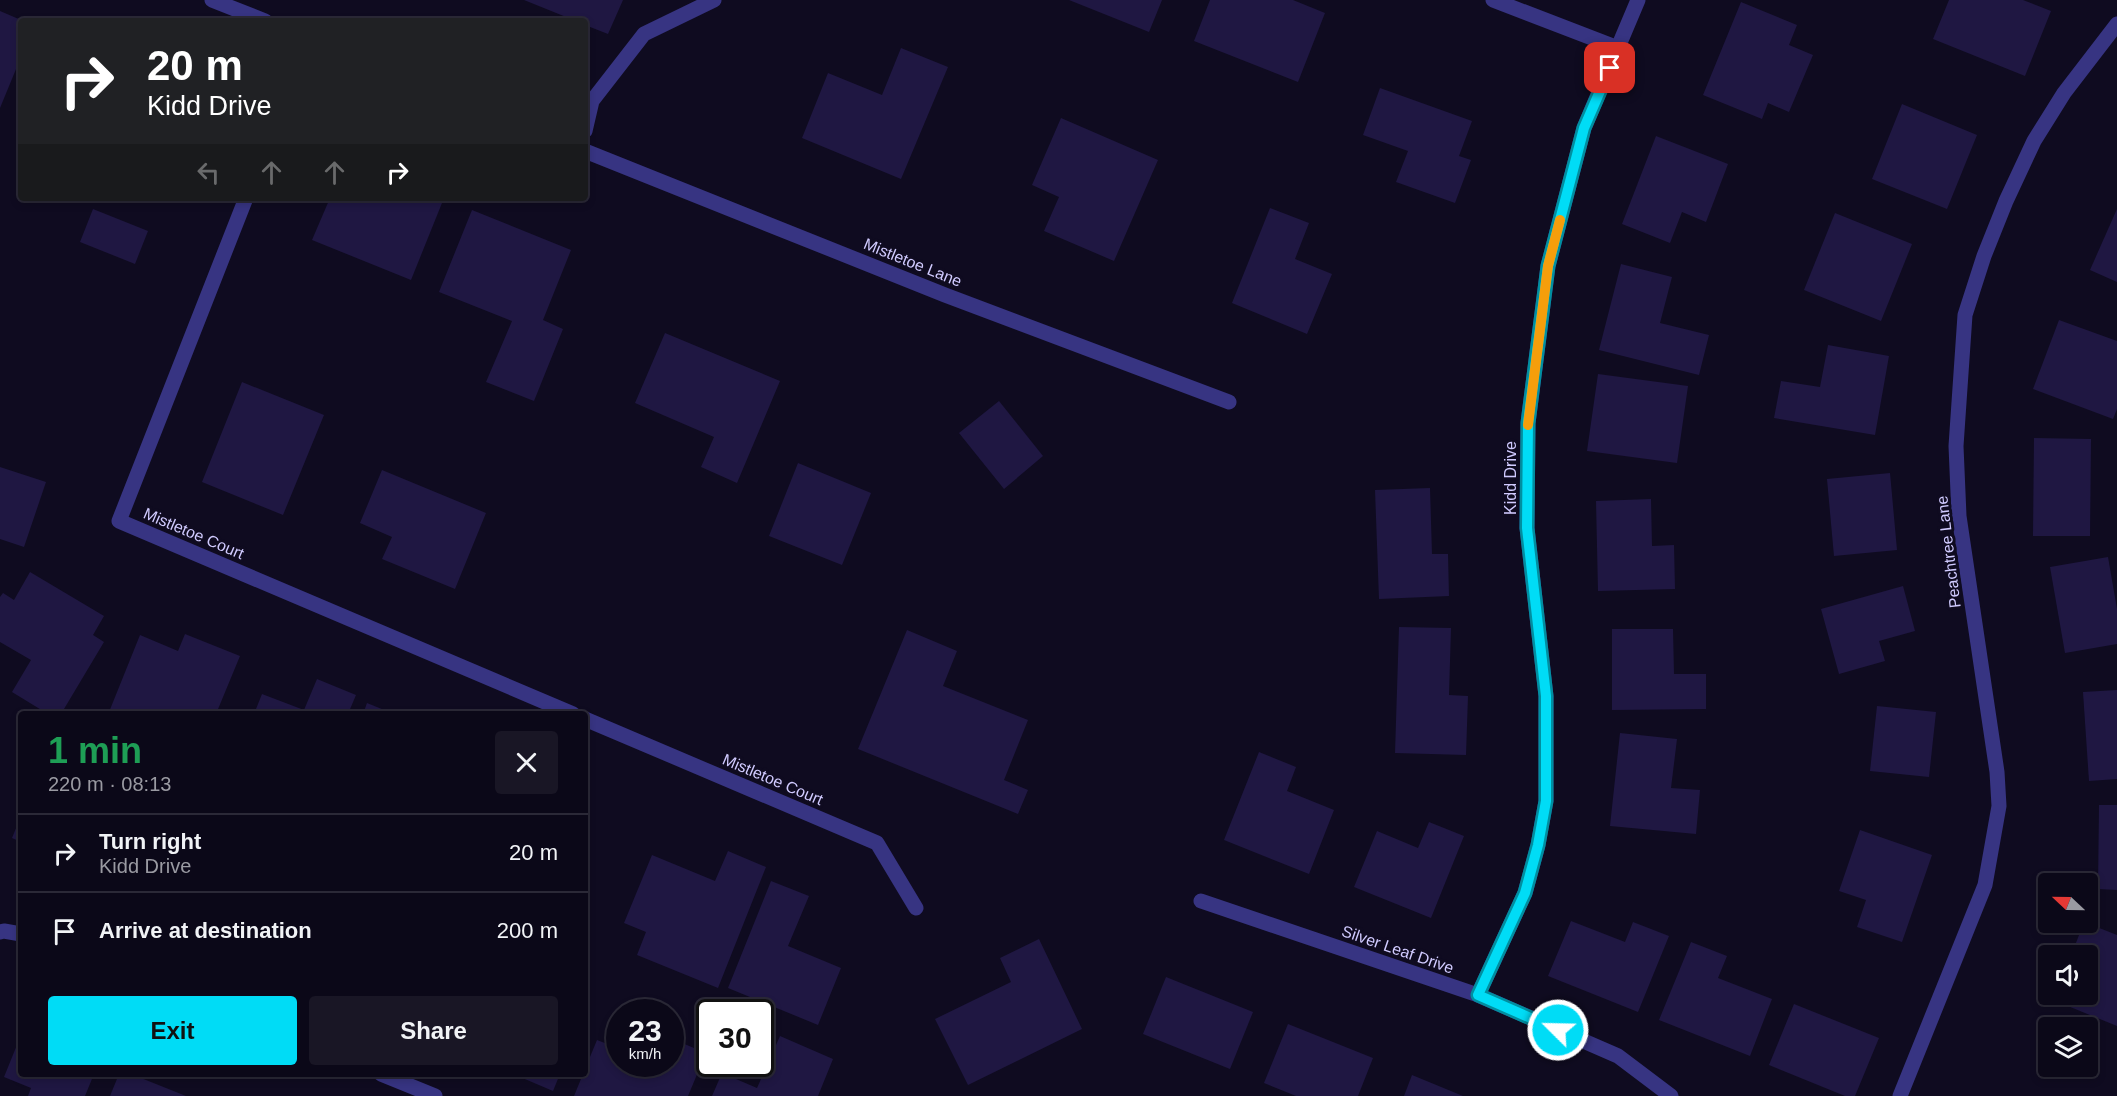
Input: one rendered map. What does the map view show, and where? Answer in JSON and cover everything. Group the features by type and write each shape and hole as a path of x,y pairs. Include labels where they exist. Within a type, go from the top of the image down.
{"street":[{"path":"212,0 257,18"},
{"path":"588,118 592,101 644,34 714,0"},
{"path":"1493,0 1618,48"},
{"name":"Kidd Drive","path":"1478,995 1525,893 1538,845 1546,801 1546,696 1527,528 1528,423 1548,266 1584,128 1638,0"},
{"name":"Peachtree Lane","path":"1900,1096 1985,885 1999,806 1997,772 1959,516 1956,446 1965,315 1984,256 2034,141 2064,93 2117,24"},
{"name":"Mistletoe Lane","path":"588,152 945,295 1229,402"},
{"name":"Mistletoe Court","path":"245,201 119,521 566,711"},
{"name":"Mistletoe Court","path":"588,720 877,843 916,908"},
{"name":"Silver Leaf Drive","path":"1201,901 1478,995 1618,1056 1671,1096"},
{"path":"0,932 18,933"},
{"path":"388,1077 435,1096"}],"building":[{"path":"524,0 623,0 608,34 588,26 588,18 569,18"},
{"path":"1069,0 1162,0 1149,32"},
{"path":"1210,0 1293,0 1325,13 1298,82 1194,41"},
{"path":"1949,0 2023,0 2051,11 2025,76 1933,39"},
{"path":"1741,2 1797,25 1789,45 1813,55 1789,112 1768,103 1762,119 1703,95"},
{"path":"0,11 18,19 18,64 0,108"},
{"path":"901,48 948,67 901,179 802,138 828,73 882,95"},
{"path":"1380,88 1472,121 1459,156 1471,160 1455,203 1396,182 1408,151 1363,135"},
{"path":"1902,104 1977,135 1947,209 1872,179"},
{"path":"1061,118 1158,160 1114,261 1044,231 1059,197 1032,185"},
{"path":"1656,136 1728,164 1706,222 1682,212 1670,243 1622,224"},
{"path":"329,201 443,201 411,280 312,240"},
{"path":"1270,208 1309,223 1295,259 1332,274 1307,334 1232,303"},
{"path":"93,209 148,231 135,264 80,242"},
{"path":"2117,209 2117,282 2090,270"},
{"path":"472,210 571,250 543,320 563,329 534,401 486,382 512,321 439,292"},
{"path":"1835,213 1912,244 1881,321 1804,290"},
{"path":"1621,264 1672,277 1660,323 1709,335 1699,375 1599,350"},
{"path":"2059,320 2117,341 2117,409 2113,419 2033,389"},
{"path":"665,333 780,381 737,483 701,467 714,437 635,403"},
{"path":"1828,345 1889,356 1875,435 1774,418 1781,381 1820,387"},
{"path":"1598,374 1688,386 1677,463 1587,451"},
{"path":"242,382 324,415 283,515 202,482"},
{"path":"999,401 1043,456 1004,489 959,433"},
{"path":"2034,438 2091,439 2090,536 2033,536"},
{"path":"798,463 871,493 842,565 769,536"},
{"path":"0,467 46,482 24,547 0,539"},
{"path":"382,470 486,513 455,589 382,559 392,537 360,523"},
{"path":"1890,473 1897,550 1834,556 1827,479"},
{"path":"1430,488 1432,554 1448,554 1449,596 1379,599 1375,490"},
{"path":"1651,499 1652,546 1674,545 1675,589 1598,591 1596,501"},
{"path":"2108,557 2117,609 2117,644 2065,653 2050,567"},
{"path":"30,572 104,616 93,635 104,642 63,711 43,711 12,692 31,660 0,642 0,597 3,593 14,600"},
{"path":"1903,586 1915,631 1879,641 1885,661 1839,674 1821,609"},
{"path":"1399,627 1451,628 1449,695 1468,696 1466,755 1395,753"},
{"path":"1612,629 1673,629 1674,674 1706,674 1706,709 1612,710"},
{"path":"907,630 957,651 943,686 1028,720 1004,780 1028,790 1018,814 858,749"},
{"path":"185,634 240,656 217,711 109,711 140,635 178,651"},
{"path":"317,679 356,695 349,711 255,711 262,694 304,710"},
{"path":"2117,690 2117,779 2089,781 2083,692"},
{"path":"367,703 387,711 364,711"},
{"path":"1877,706 1936,712 1929,777 1870,771"},
{"path":"1620,733 1677,739 1671,788 1700,790 1696,834 1610,826"},
{"path":"1259,752 1296,767 1287,791 1334,810 1309,874 1224,840"},
{"path":"2099,805 2117,805 2117,890 2098,889"},
{"path":"1429,822 1464,836 1431,918 1354,887 1377,831 1418,848"},
{"path":"18,823 18,841 12,838"},
{"path":"1860,830 1932,855 1902,942 1857,927 1866,900 1839,891"},
{"path":"728,851 766,867 718,988 637,955 646,932 624,923 652,855 715,881"},
{"path":"771,881 809,896 788,946 841,968 818,1025 774,1007 774,999 755,999 728,988"},
{"path":"1571,921 1625,942 1633,922 1669,936 1638,1012 1548,976"},
{"path":"2098,928 2117,935 2117,1026 2065,1005 2098,1005 2098,945 2075,945 2080,933 2098,933"},
{"path":"1039,939 1082,1029 968,1085 935,1019 1011,982 1000,958"},
{"path":"1691,942 1727,956 1718,978 1772,999 1750,1056 1659,1020"},
{"path":"1166,977 1253,1012 1230,1069 1143,1034"},
{"path":"1794,1004 1879,1038 1855,1096 1845,1096 1769,1065"},
{"path":"1288,1024 1373,1058 1358,1096 1296,1096 1264,1083"},
{"path":"780,1036 833,1059 818,1096 712,1096 720,1077 731,1077 757,1088 762,1077 774,1077 774,1050"},
{"path":"597,1040 606,1044 606,1077 684,1077 684,1044 696,1049 696,1077 688,1096 574,1096 582,1077 588,1077 588,1062"},
{"path":"18,1042 18,1077 93,1077 85,1096 28,1096 31,1088 4,1077"},
{"path":"1412,1075 1463,1096 1404,1096"},
{"path":"118,1077 138,1077 186,1096 110,1096"},
{"path":"520,1077 559,1077 553,1091"}],"slow traffic":[{"path":"1528,425 1548,266 1560,220"}],"route":[{"path":"1558,1030 1478,995 1525,893 1538,845 1546,801 1546,696 1527,528 1528,423 1548,266 1584,128 1610,68"}]}
